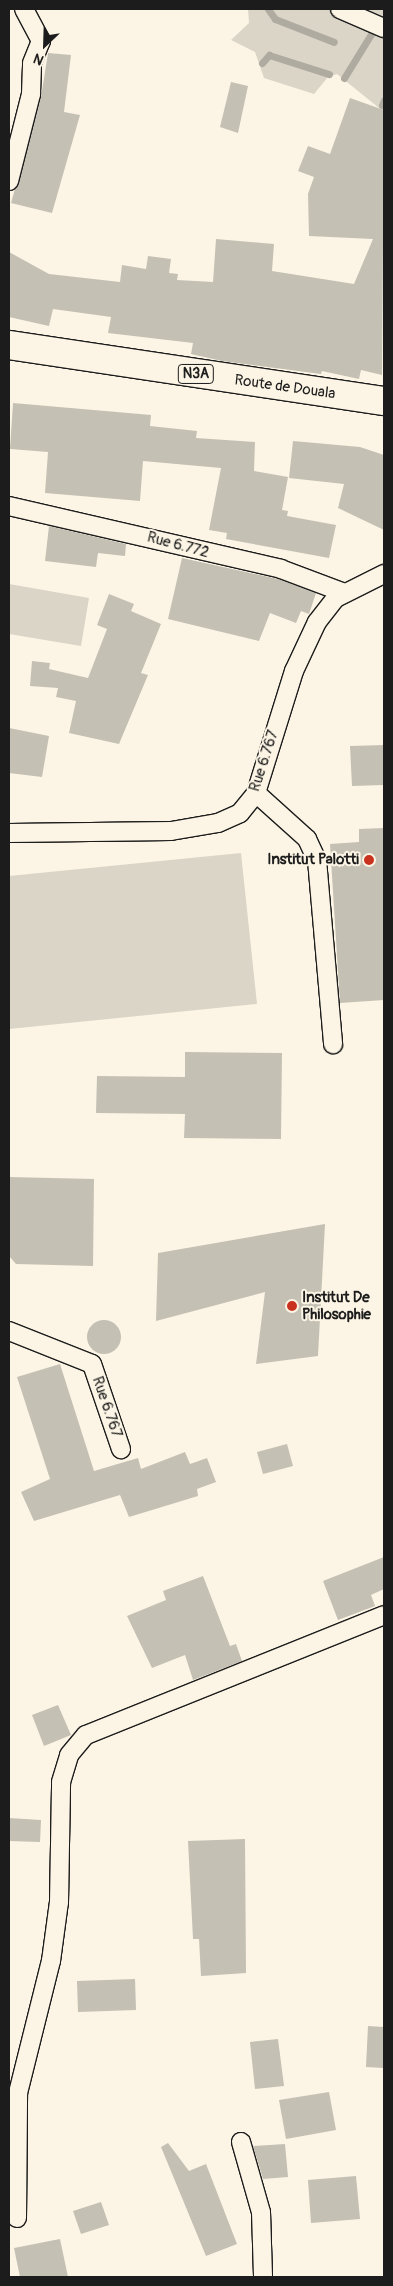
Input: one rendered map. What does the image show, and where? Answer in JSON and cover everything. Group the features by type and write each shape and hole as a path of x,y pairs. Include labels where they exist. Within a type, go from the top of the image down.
{"highway":[{"name":"Route de Douala","path":"9,345 384,401"}],"street":[{"path":"9,181 31,94 32,63 42,42 24,9"},
{"path":"340,9 384,28"},
{"name":"Rue 6.772","path":"9,506 281,569 345,593"},
{"name":"Rue 6.767","path":"9,834 171,831 218,823 240,813 256,793 294,671 317,622 345,593 384,574"},
{"path":"256,793 306,839 317,860 333,1044"},
{"name":"Rue 6.767","path":"9,1331 92,1364 121,1449"},
{"path":"17,2218 18,2093 51,1961 59,1902 61,1782 69,1755 86,1735 384,1614"},
{"path":"240,2142 261,2212 263,2277"}],"shaded area":[{"path":"248,9 384,9 384,112 337,74 328,77 314,94 264,78 255,52 231,40 249,23"},
{"path":"9,584 89,598 81,646 9,634"},
{"path":"241,853 257,1004 9,1029 9,876"}],"building":[{"path":"48,53 71,55 64,112 80,115 52,213 11,203 41,97"},
{"path":"231,82 248,86 238,133 220,127"},
{"path":"350,98 384,110 382,375 361,370 359,379 322,371 321,374 222,361 191,354 193,343 108,333 111,317 53,309 49,326 9,317 9,252 49,274 120,282 122,265 146,269 148,256 171,259 169,273 178,274 177,280 213,282 216,239 274,244 272,271 354,284 373,239 309,236 308,194 314,177 298,171 308,146 330,154"},
{"path":"13,403 151,415 150,426 197,431 196,438 255,442 254,471 288,477 282,510 288,511 287,516 336,525 329,558 226,539 227,533 209,530 221,468 143,461 140,501 45,493 48,452 10,449"},
{"path":"293,441 360,447 384,455 384,530 338,508 344,484 289,478"},
{"path":"49,526 126,544 125,556 98,553 96,567 45,561"},
{"path":"182,558 278,579 316,593 309,614 301,611 296,623 270,613 259,641 168,619"},
{"path":"109,594 134,604 131,611 161,624 141,673 148,675 119,744 69,733 76,701 56,697 58,688 30,686 32,661 50,663 49,669 88,678 107,629 97,625"},
{"path":"9,728 49,736 42,777 9,773"},
{"path":"384,745 384,785 352,786 350,746"},
{"path":"384,828 384,1000 340,1003 330,844 359,842 359,829"},
{"path":"185,1052 282,1053 281,1139 184,1138 185,1114 96,1113 97,1076 185,1077"},
{"path":"9,1177 94,1179 93,1266 16,1264 9,1256"},
{"name":"Institut De Philosophie","path":"325,1224 318,1356 256,1364 265,1292 156,1321 158,1253"},
{"path":"104,1320 111,1321 116,1325 120,1330 120,1344 116,1349 111,1353 104,1354 97,1353 92,1349 88,1344 87,1337 88,1330 92,1325 97,1321"},
{"path":"60,1364 94,1471 138,1458 141,1469 185,1452 190,1464 207,1458 216,1482 197,1489 198,1496 129,1517 120,1495 34,1521 21,1492 50,1479 17,1377"},
{"path":"287,1444 293,1466 263,1474 257,1452"},
{"path":"384,1557 384,1589 371,1595 375,1606 338,1620 323,1581"},
{"path":"203,1576 230,1646 236,1644 242,1661 193,1680 185,1655 152,1668 127,1616 166,1600 163,1591"},
{"path":"58,1705 71,1735 44,1746 32,1715"},
{"path":"9,1818 41,1820 40,1842 9,1841"},
{"path":"245,1839 246,1973 201,1976 199,1939 193,1939 188,1841"},
{"path":"135,1979 136,2010 78,2012 77,1981"},
{"path":"368,2026 384,2027 384,2068 366,2067"},
{"path":"278,2039 284,2086 255,2089 250,2042"},
{"path":"329,2092 336,2130 286,2139 279,2100"},
{"path":"168,2143 189,2171 206,2164 237,2244 206,2256 161,2147"},
{"path":"285,2144 288,2177 263,2179 253,2146"},
{"path":"356,2176 360,2219 311,2223 308,2180"},
{"path":"101,2202 109,2225 81,2234 73,2211"},
{"path":"60,2239 68,2277 20,2277 14,2248"}],"waterway":[{"path":"268,9 275,19 334,42"},
{"path":"344,78 376,26"},
{"path":"262,63 269,55 329,74"},
{"path":"382,105 384,100"}],"place":[{"name":"Institut Palotti","path":"369,860"},
{"name":"Institut De Philosophie","path":"292,1306"}]}
